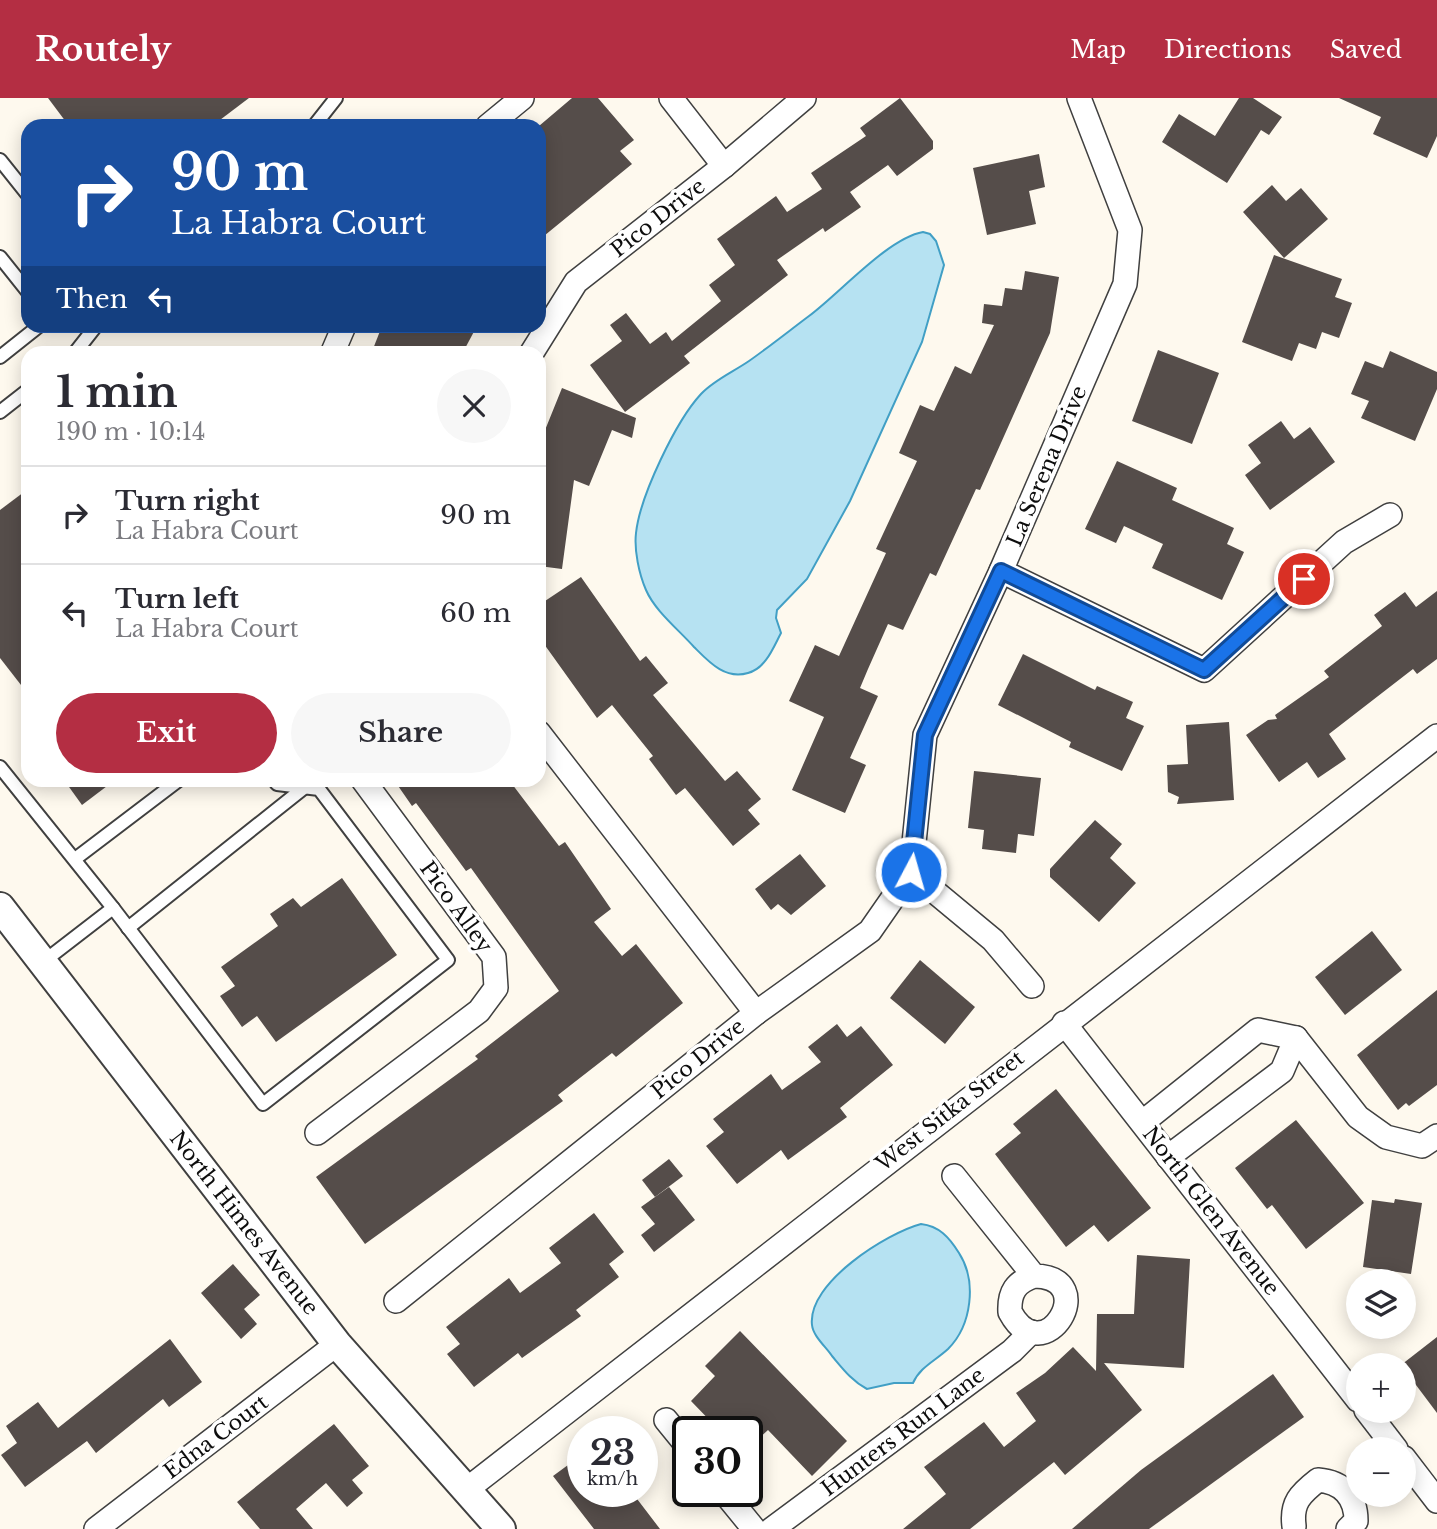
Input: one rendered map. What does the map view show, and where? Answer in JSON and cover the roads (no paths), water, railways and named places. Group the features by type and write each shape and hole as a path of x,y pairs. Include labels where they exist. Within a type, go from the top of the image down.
{"street":[{"path":"496,119 522,98"},
{"path":"671,98 724,166"},
{"name":"Pico Drive","path":"546,330 576,282 724,166 803,98"},
{"name":"La Serena Drive","path":"756,1013 870,930 911,872 925,735 1001,571 1125,284 1130,229 1079,98"},
{"path":"1001,571 1204,670 1344,542 1390,515"},
{"name":"West Sitka Street","path":"466,1490 1437,736"},
{"name":"Pico Drive","path":"397,1301 756,1013 546,742"},
{"name":"Pico Alley","path":"317,1133 479,1011 496,988 494,957 368,787"},
{"path":"911,872 993,940 1032,986"},
{"name":"North Himes Avenue","path":"0,907 337,1344 501,1529"},
{"name":"North Glen Avenue","path":"1064,1023 1346,1385"},
{"path":"1143,1122 1258,1030 1296,1038 1359,1116 1386,1137 1422,1146 1437,1136"},
{"path":"1168,1157 1282,1071 1296,1038"},
{"name":"Hunters Run Lane","path":"772,1529 1012,1351 1031,1332 1043,1332 1060,1322 1066,1300 1063,1289 1053,1280 1034,1276 954,1176"},
{"path":"1031,1332 1016,1322 1010,1312 1009,1299 1021,1280 1034,1276"},
{"name":"Edna Court","path":"96,1529 337,1344"},
{"path":"666,1420 672,1427"},
{"path":"1376,1423 1387,1437"},
{"path":"1416,1474 1437,1502"},
{"path":"1294,1528 1292,1510 1300,1493 1318,1480 1333,1481 1343,1488 1356,1504 1356,1521 1348,1529"},
{"path":"736,1507 754,1529"}],"lane":[{"path":"319,119 335,98"},
{"path":"0,160 21,186"},
{"path":"0,257 21,283"},
{"path":"0,357 30,333"},
{"path":"2,406 21,394"},
{"path":"0,767 75,859 263,1104 448,960 319,789 305,787 128,928"},
{"path":"75,859 170,787"},
{"path":"43,962 113,908"}],"water":[{"path":"923,232 930,234 936,241 944,265 922,342 850,501 807,579 777,610 776,618 781,633 772,651 760,667 748,673 740,675 725,672 706,658 661,613 650,598 641,577 636,554 636,533 644,499 661,460 691,406 706,389 809,316 879,255 909,236"},
{"path":"921,1224 943,1233 965,1264 970,1289 967,1315 956,1339 924,1368 913,1383 894,1383 867,1389 848,1374 817,1337 812,1325 814,1309 822,1293 852,1262 889,1238"}]}
